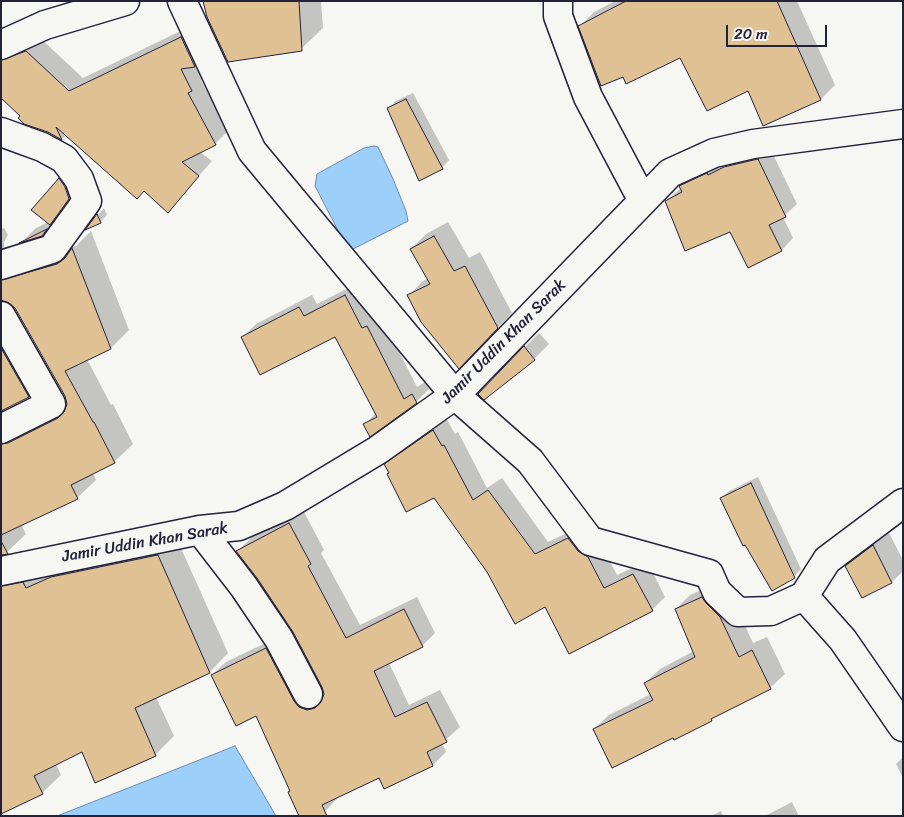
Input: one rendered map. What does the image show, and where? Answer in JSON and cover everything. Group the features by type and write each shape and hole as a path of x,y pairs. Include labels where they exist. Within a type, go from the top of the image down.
{"street":[{"path":"1,45 46,25 125,1"},
{"path":"182,1 252,151 455,395 530,461 590,541 709,574 718,592 738,612 771,611 804,596 827,560 903,503"},
{"path":"558,1 558,16 588,97 642,201"},
{"name":"Jamir Uddin Khan Sarak","path":"1,571 200,530 238,526 285,506 378,450 455,395 670,173 714,152 753,144 903,124"},
{"path":"1,132 42,147 64,159 79,180 88,201 52,249 1,265"},
{"path":"1,316 51,404 1,429"},
{"path":"200,530 244,587 279,639 308,694"},
{"path":"804,596 843,640 903,727"}],"water":[{"path":"378,147 393,179 408,221 353,249 343,240 315,186 317,174 364,148"},
{"path":"235,746 276,816 57,816"}],"building":[{"path":"203,1 299,1 302,51 228,62 207,17"},
{"path":"626,1 777,1 821,100 763,126 748,91 707,111 680,58 626,84 623,77 601,86 578,26"},
{"path":"181,37 195,67 181,69 192,91 188,93 216,145 182,162 199,176 168,213 144,191 137,199 56,127 62,140 48,132 24,124 18,118 20,116 1,98 1,60 26,51 69,91"},
{"path":"406,99 443,169 419,181 387,108"},
{"path":"758,159 786,217 769,225 782,251 748,268 730,232 685,251 665,201 682,192 679,186 707,173 708,175 724,167"},
{"path":"59,178 65,187 69,199 50,225 31,210"},
{"path":"97,214 101,223 85,230"},
{"path":"47,229 42,236 19,243"},
{"path":"434,236 454,271 465,266 498,328 459,369 421,322 407,295 430,284 410,249"},
{"path":"72,248 111,349 65,371 115,463 71,485 78,499 1,535 1,444 8,443 58,418 64,412 67,404 65,396 15,308 1,300 1,280 57,264 65,258"},
{"path":"345,295 362,328 367,326 404,399 412,394 417,403 370,437 363,424 377,417 335,337 260,375 241,337 299,307 304,316"},
{"path":"524,346 535,360 484,400 478,394"},
{"path":"1,348 29,397 1,411"},
{"path":"433,430 442,446 444,445 473,500 488,490 535,554 568,538 578,551 588,557 604,588 633,574 653,611 569,654 545,607 515,624 487,572 434,498 406,512 387,474 389,473 384,464"},
{"path":"751,483 795,578 772,591 745,545 743,546 720,498"},
{"path":"289,523 311,564 308,566 346,638 404,609 423,647 374,671 395,717 427,702 447,742 427,752 433,766 384,789 379,778 322,805 327,816 299,816 288,792 290,791 256,716 236,726 211,675 266,648 299,707 307,710 315,708 321,702 324,694 322,687 293,632 257,578 236,551"},
{"path":"1,541 8,554 1,555"},
{"path":"873,545 892,583 862,598 845,566"},
{"path":"158,555 210,673 135,708 156,756 95,783 82,752 34,776 43,794 1,814 1,586 23,582 26,588 51,577"},
{"path":"702,597 720,617 739,657 752,650 771,689 674,740 673,738 612,768 593,729 653,700 644,683 695,657 675,609"}]}
